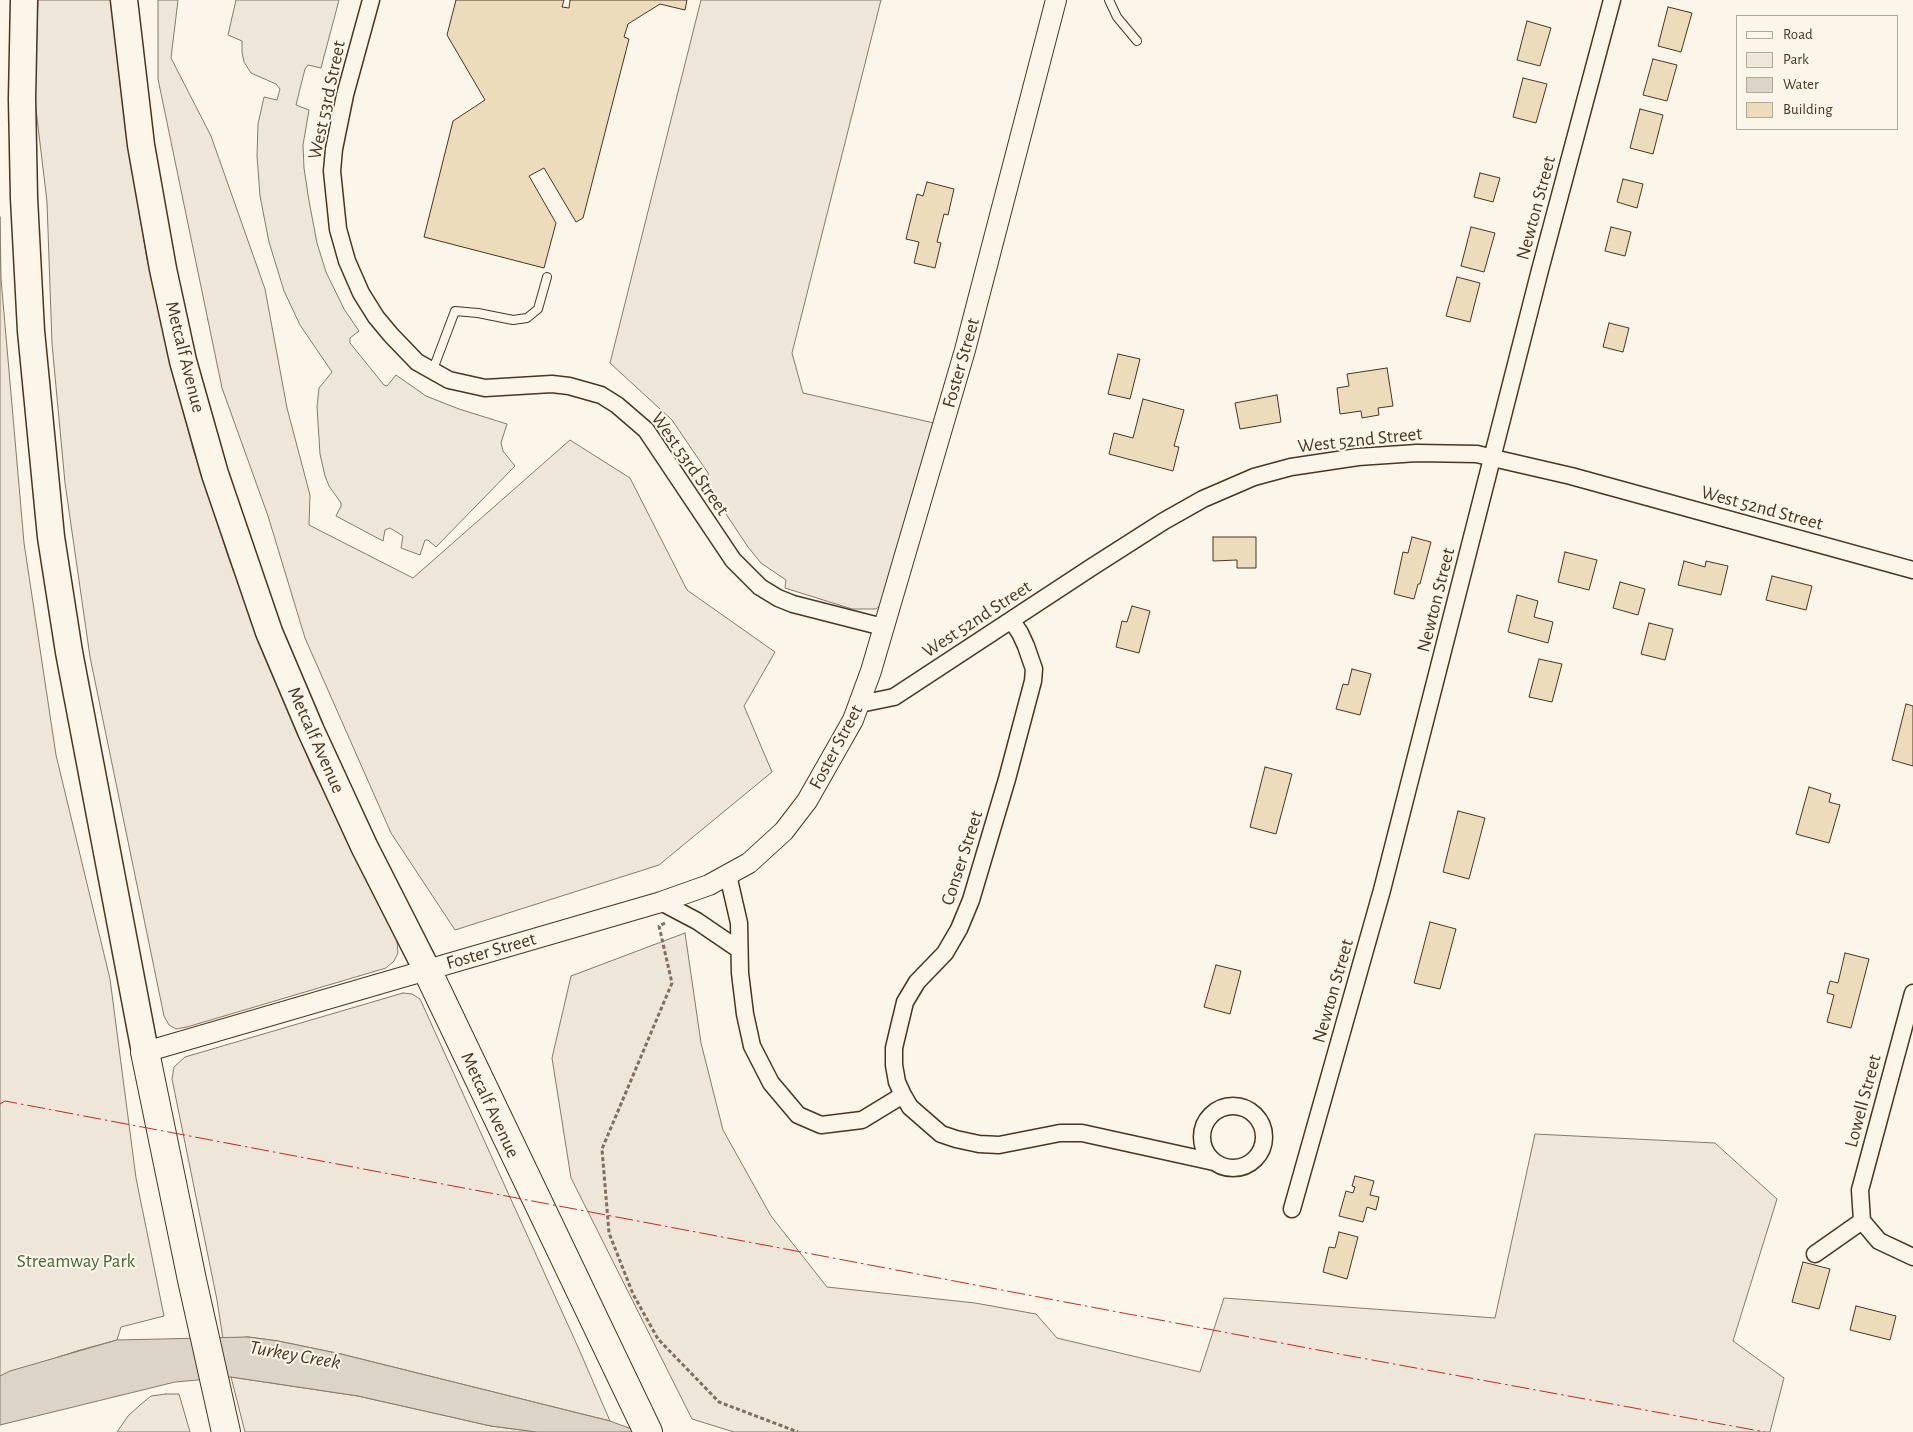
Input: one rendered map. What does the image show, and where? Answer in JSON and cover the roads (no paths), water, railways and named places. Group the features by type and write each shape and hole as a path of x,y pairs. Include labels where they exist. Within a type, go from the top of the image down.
{"highway":[{"path":"24,0 24,198 31,331 49,519 69,652 144,1052 226,1432"},
{"name":"Metcalf Avenue","path":"124,0 140,145 163,268 184,361 215,474 269,632 310,730 364,846 427,970 648,1432"}],"street":[{"name":"West 53rd Street","path":"371,0 345,95 334,149 332,171 338,229 347,261 357,285 376,317 400,346 417,362 449,380 485,388 552,384 569,386 601,396 618,405 646,430 732,560 760,587 778,598 793,604 883,627"},
{"name":"Foster Street","path":"144,1052 661,902 709,885 749,863 784,831 807,801 853,720 860,704 965,350 1056,0"},
{"name":"Newton Street","path":"1292,1209 1382,890 1612,0"},
{"name":"West 52nd Street","path":"860,704 894,697 1164,521 1203,499 1254,477 1291,467 1358,457 1416,453 1477,454 1571,476 1913,570"},
{"name":"Conser Street","path":"1012,621 1026,646 1034,669 1033,682 1007,779 971,900 959,929 945,953 917,982 905,1002 894,1048 894,1065 902,1095 910,1107 940,1134 979,1144 999,1145 1060,1133 1082,1133 1214,1162"},
{"path":"728,875 739,923 738,949 745,1014 752,1046 771,1083 798,1115 821,1126 862,1120 902,1095"},
{"path":"661,902 698,921 738,949"},
{"name":"Lowell Street","path":"1862,1221 1860,1190 1913,993"},
{"path":"1816,1254 1862,1221 1879,1241 1913,1257"}],"lane":[{"path":"1108,0 1117,17 1137,41"},
{"path":"432,372 455,311 478,313 513,320 527,318 538,309 547,277"}],"water":[{"name":"Turkey Creek","path":"248,1337 341,1354 610,1421 640,1432 537,1432 491,1426 358,1396 231,1377 175,1382 0,1425 0,1376 10,1371 117,1340"}],"park label":[{"name":"Streamway Park","path":"76,1261"}]}
